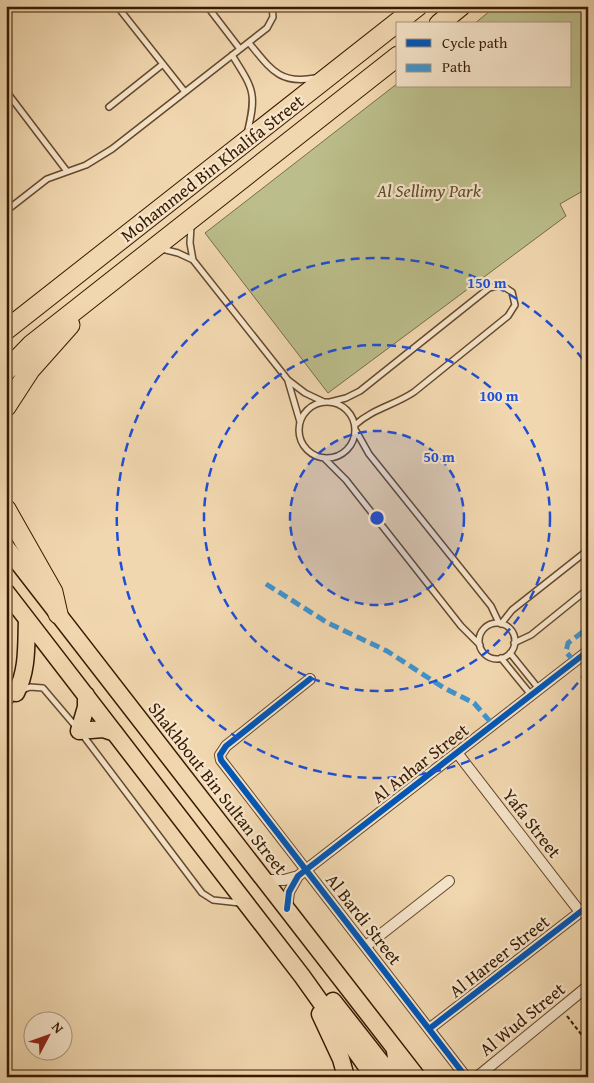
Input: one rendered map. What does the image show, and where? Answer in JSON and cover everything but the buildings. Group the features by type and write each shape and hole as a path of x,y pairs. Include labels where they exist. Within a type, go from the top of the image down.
{"highway":[{"name":"Mohammed Bin Khalifa Street","path":"398,22 418,6"},
{"path":"441,22 461,6"},
{"name":"Mohammed Bin Khalifa Street","path":"6,330 396,23"},
{"name":"Mohammed Bin Khalifa Street","path":"6,371 31,345 396,58"},
{"path":"6,407 30,370 70,325 86,302"},
{"path":"6,320 39,305"},
{"path":"6,509 53,592 58,614"}],"main road":[{"name":"Shakhbout Bin Sultan Street","path":"6,547 417,1077"},
{"path":"6,592 302,976 374,1077"},
{"path":"11,699 24,675 27,620"},
{"path":"86,695 86,707 79,731 103,729 115,733"},
{"path":"260,921 291,946 391,1075 396,1073 398,1068 394,1047"},
{"path":"302,976 341,1058 346,1077"}],"street":[{"name":"Al Anhar Street","path":"287,909 289,892 298,876 458,754 588,651"},
{"name":"Al Bardi Street","path":"310,679 226,746 220,755 224,764 466,1077"},
{"name":"Yafa Street","path":"458,754 584,909"},
{"name":"Al Anhar Street","path":"264,880 278,881 298,876"},
{"name":"Al Bardi Street","path":"366,946 450,881"},
{"name":"Al Hareer Street","path":"429,1029 584,909"},
{"name":"Al Wud Street","path":"477,1077 588,986"}],"lane":[{"path":"117,6 185,92"},
{"path":"207,6 240,49"},
{"path":"6,210 47,179 66,170 86,165 106,154 249,43 271,23 272,6"},
{"path":"249,43 275,73 284,78 303,81 331,75"},
{"path":"232,55 250,84 254,98 245,143"},
{"path":"109,107 163,64"},
{"path":"6,91 66,170"},
{"path":"193,217 190,243 193,260"},
{"path":"153,248 178,252 193,260 288,380 305,393 347,410 369,454 491,606 500,624 510,629 514,643 510,653 501,658"},
{"path":"288,380 300,422 300,439 304,447 317,457 325,459 343,454 354,440 355,428 375,410 399,401 414,392 508,316 515,305 512,292 501,285 489,288 360,391 346,398 309,408 300,422"},
{"path":"325,459 346,480 461,626 480,645 485,654 501,658 536,693"},
{"path":"480,645 484,629 500,624 512,610 588,550"},
{"path":"514,643 531,635 588,589"},
{"path":"510,653 536,693"},
{"path":"11,699 30,687 43,688 79,731 202,893 213,900 246,904"}],"path":[{"path":"561,1008 588,1043"}],"green space":[{"name":"Al Sellimy Park","path":"496,6 588,6 588,188 560,204 566,216 328,393 205,233 396,85 396,88 572,88 572,22 476,22"}],"marked path":[{"path":"266,584 328,623 387,651 444,688 474,703 494,726"},
{"path":"574,661 566,652 568,643 588,628"}],"cycle path":[{"path":"287,909 289,892 298,876 588,651"},
{"path":"310,679 226,746 220,755 221,760 466,1077"},
{"path":"429,1029 588,906"}]}
